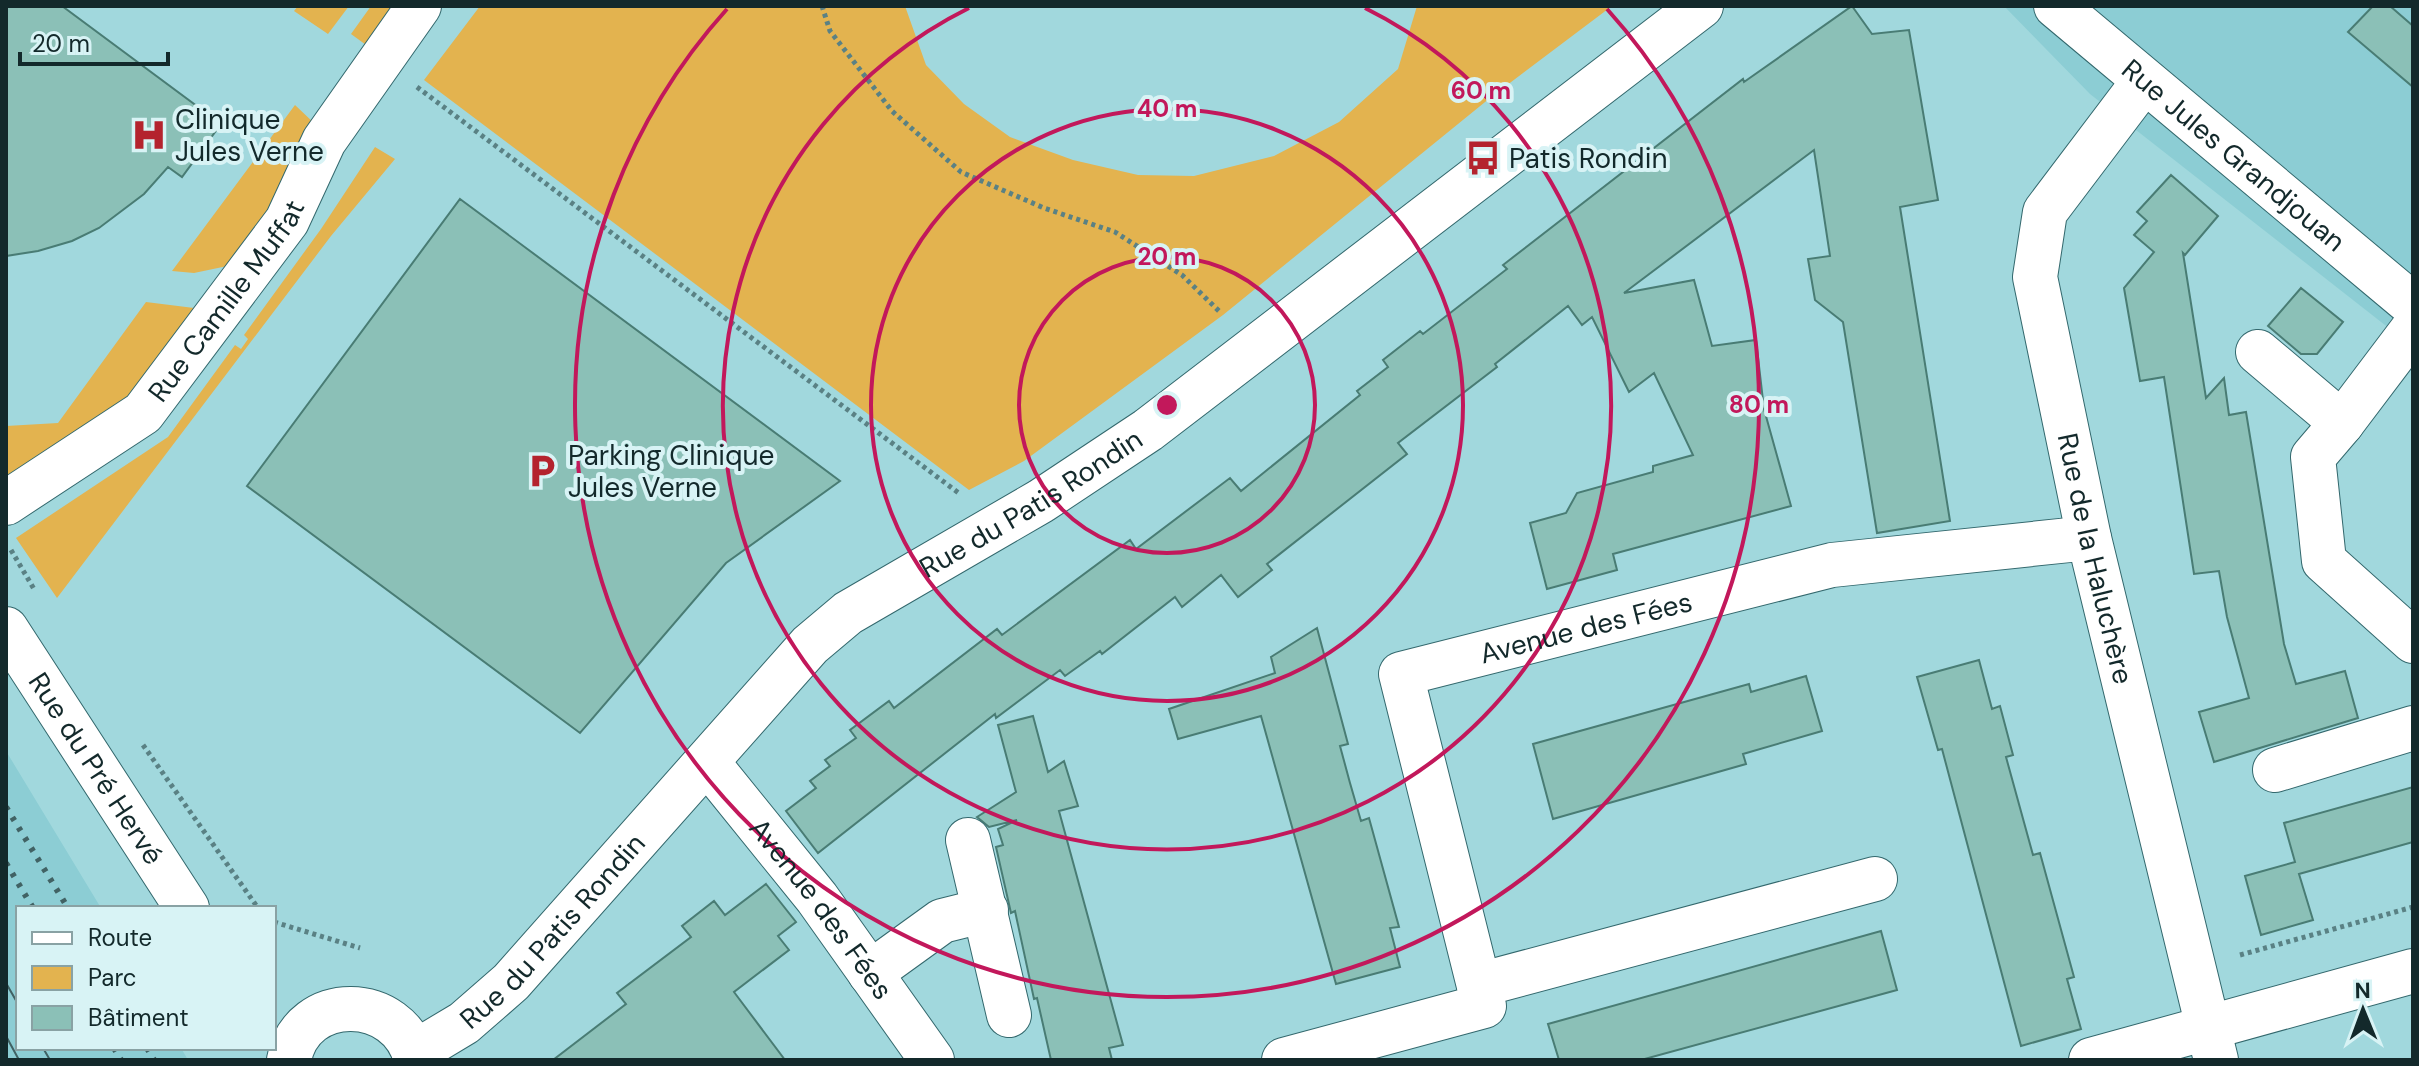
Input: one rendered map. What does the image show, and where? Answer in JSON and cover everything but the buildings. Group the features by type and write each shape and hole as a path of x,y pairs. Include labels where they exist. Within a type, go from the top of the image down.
{"street":[{"name":"Rue Camille Muffat","path":"6,503 143,413 287,221 324,141 419,6"},
{"name":"Rue du Patis Rondin","path":"415,1057 464,1023 511,982 810,645 839,621 999,523 1041,501 1148,430 1701,6"},
{"name":"Rue Jules Grandjouan","path":"2056,6 2413,305"},
{"name":"Rue de la Haluchère","path":"2144,81 2045,212 2035,277 2089,538 2212,1043"},
{"path":"2413,329 2313,457 2324,561 2413,641"},
{"path":"2258,352 2342,423"},
{"name":"Avenue des Fées","path":"1479,985 1401,674 1832,565 2089,538"},
{"name":"Rue du Pré Hervé","path":"6,629 186,906"},
{"path":"2275,770 2413,728"},
{"name":"Avenue des Fées","path":"707,762 817,898 932,1060"},
{"path":"968,840 1009,1015"},
{"path":"1284,1060 1484,1006 1479,985 1875,879"},
{"path":"870,973 942,921 986,910"},
{"path":"2091,1060 2212,1043 2413,971"},
{"path":"287,1040 326,1014 354,1008 375,1012 392,1021 406,1036 415,1057"}],"path":[{"path":"822,6 830,31 892,111 961,172 1044,208 1115,232 1182,275 1223,315"},
{"path":"411,82 999,523"},
{"path":"6,542 36,592"},
{"path":"142,744 257,906"},
{"path":"2193,969 2413,907"},
{"path":"276,923 360,948"}],"shaded area":[{"path":"2004,6 2413,6 2413,347 2090,94"},
{"path":"6,751 100,906 16,906 16,1050 182,1050 188,1060 6,1060"}],"green space":[{"path":"298,6 349,6 328,34 294,11"},
{"path":"371,6 405,6 373,50 351,34"},
{"path":"480,6 905,6 926,65 964,104 1010,137 1073,160 1138,175 1194,176 1274,156 1339,122 1398,69 1417,6 1612,6 1490,98 1223,315 1024,461 969,490 424,80"},
{"path":"295,105 315,124 237,264 194,273 172,271"},
{"path":"375,147 395,159 331,236 57,598 16,538 168,437 235,345 241,349 248,339 244,335 321,229"},
{"path":"146,302 202,309 133,402 6,480 6,426 58,423"}],"tram line":[{"path":"6,983 16,1000"},
{"path":"6,1036 19,1060"},
{"path":"44,1050 50,1060"}],"railway":[{"path":"6,807 67,906"},
{"path":"6,863 32,906"},
{"path":"115,1050 121,1060"},
{"path":"148,1050 154,1060"}],"place":[{"name":"Clinique Jules Verne","path":"149,135"},
{"name":"Patis Rondin","path":"1483,158"},
{"name":"Parking Clinique Jules Verne","path":"542,471"}]}
